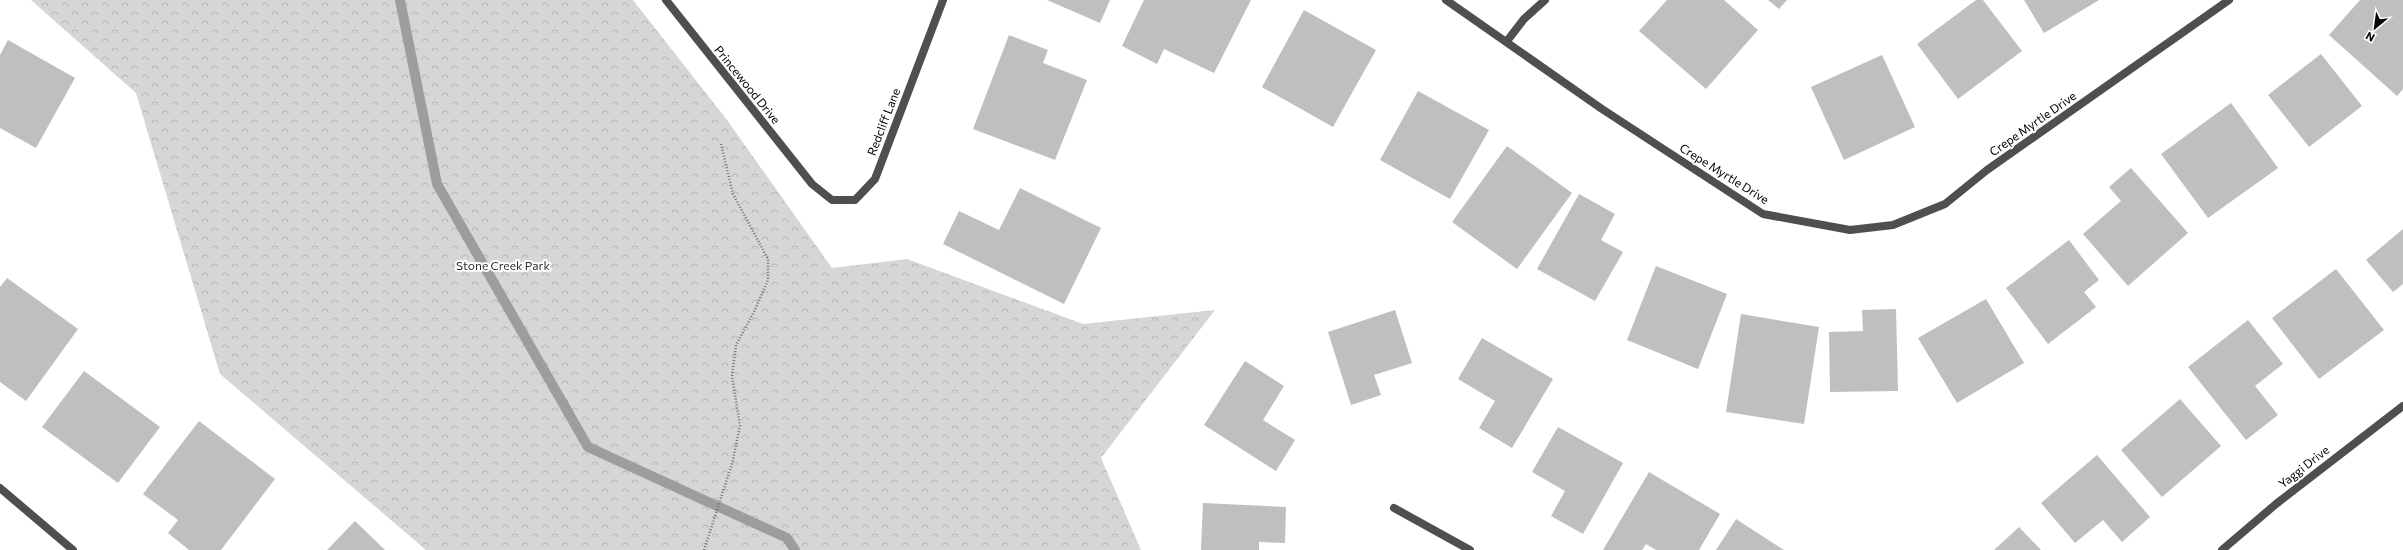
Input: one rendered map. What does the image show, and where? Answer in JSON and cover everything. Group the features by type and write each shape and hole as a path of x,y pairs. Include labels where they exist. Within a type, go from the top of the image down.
{"street":[{"name":"Princewood Drive","path":"666,0 812,184"},
{"name":"Redcliff Lane","path":"812,184 832,200 855,200 875,179 944,0"},
{"name":"Crepe Myrtle Drive","path":"1446,0 1507,41 1602,109 1763,214 1850,230 1893,225 1945,204 1987,170 2229,0"},
{"path":"1507,41 1524,19 1545,0"},
{"name":"Yaggi Drive","path":"2222,550 2276,504 2403,406"},
{"path":"0,488 73,550"},
{"path":"1394,508 1470,550"}],"path":[{"path":"704,550 732,464 740,426 732,376 736,345 754,312 768,280 768,259 733,194 721,144"}],"green space":[{"name":"Stone Creek Park","path":"31,0 633,0 727,120 832,268 907,259 1083,324 1215,310 1101,458 1141,550 426,550 220,374 136,93"}],"building":[{"path":"1047,0 1110,0 1100,23"},
{"path":"1144,0 1251,0 1214,73 1164,49 1157,64 1122,46"},
{"path":"1667,0 1724,0 1758,30 1706,89 1639,31"},
{"path":"1768,0 1787,0 1779,9"},
{"path":"1976,0 1983,0 2022,51 1958,99 1917,44"},
{"path":"2024,0 2099,0 2044,33"},
{"path":"2360,0 2403,0 2403,89 2397,96 2329,35"},
{"path":"1304,10 1376,50 1333,127 1262,87"},
{"path":"1009,35 1048,50 1043,63 1087,80 1055,160 973,129"},
{"path":"8,40 75,78 36,148 0,128 0,55"},
{"path":"2321,54 2362,106 2309,147 2268,95"},
{"path":"1882,55 1915,127 1844,160 1811,87"},
{"path":"1418,91 1489,130 1450,199 1380,160"},
{"path":"2231,103 2278,168 2208,218 2161,154"},
{"path":"1507,146 1572,193 1517,269 1452,222"},
{"path":"2131,168 2188,233 2128,286 2083,234 2121,201 2109,187"},
{"path":"1020,188 1101,228 1064,304 943,244 959,211 999,230"},
{"path":"1579,194 1615,214 1601,240 1623,252 1595,301 1537,269"},
{"path":"2403,229 2403,284 2393,292 2366,260"},
{"path":"2069,240 2099,280 2084,292 2096,307 2048,344 2006,288"},
{"path":"1656,266 1727,294 1698,369 1627,340"},
{"path":"2336,269 2384,330 2319,379 2272,318"},
{"path":"7,278 78,329 26,401 0,382 0,287"},
{"path":"1986,299 2024,363 1957,403 1918,338"},
{"path":"1896,309 1898,391 1830,392 1829,332 1863,331 1862,310"},
{"path":"1395,310 1412,363 1374,375 1381,395 1351,405 1328,332"},
{"path":"1741,314 1819,327 1804,424 1726,412"},
{"path":"2248,320 2283,364 2255,386 2278,415 2246,440 2188,367"},
{"path":"1482,338 1553,379 1512,448 1479,428 1495,401 1458,379"},
{"path":"1245,361 1284,386 1263,420 1295,440 1276,471 1204,425"},
{"path":"84,371 160,427 118,483 42,427"},
{"path":"2180,399 2221,446 2162,497 2121,450"},
{"path":"199,421 275,479 221,550 189,550 168,533 178,520 143,494"},
{"path":"1558,427 1623,463 1583,534 1551,516 1565,491 1532,472"},
{"path":"2097,455 2150,517 2122,542 2103,520 2075,543 2041,503"},
{"path":"1649,472 1720,514 1699,550 1656,550 1646,544 1642,550 1603,550"},
{"path":"1203,503 1286,507 1285,543 1259,542 1259,550 1201,550"},
{"path":"1736,519 1784,550 1716,550"},
{"path":"355,521 385,550 327,550"},
{"path":"2019,527 2041,550 1994,550"}],"waterway":[{"path":"400,0 437,184 588,447 787,538 795,550"}]}
